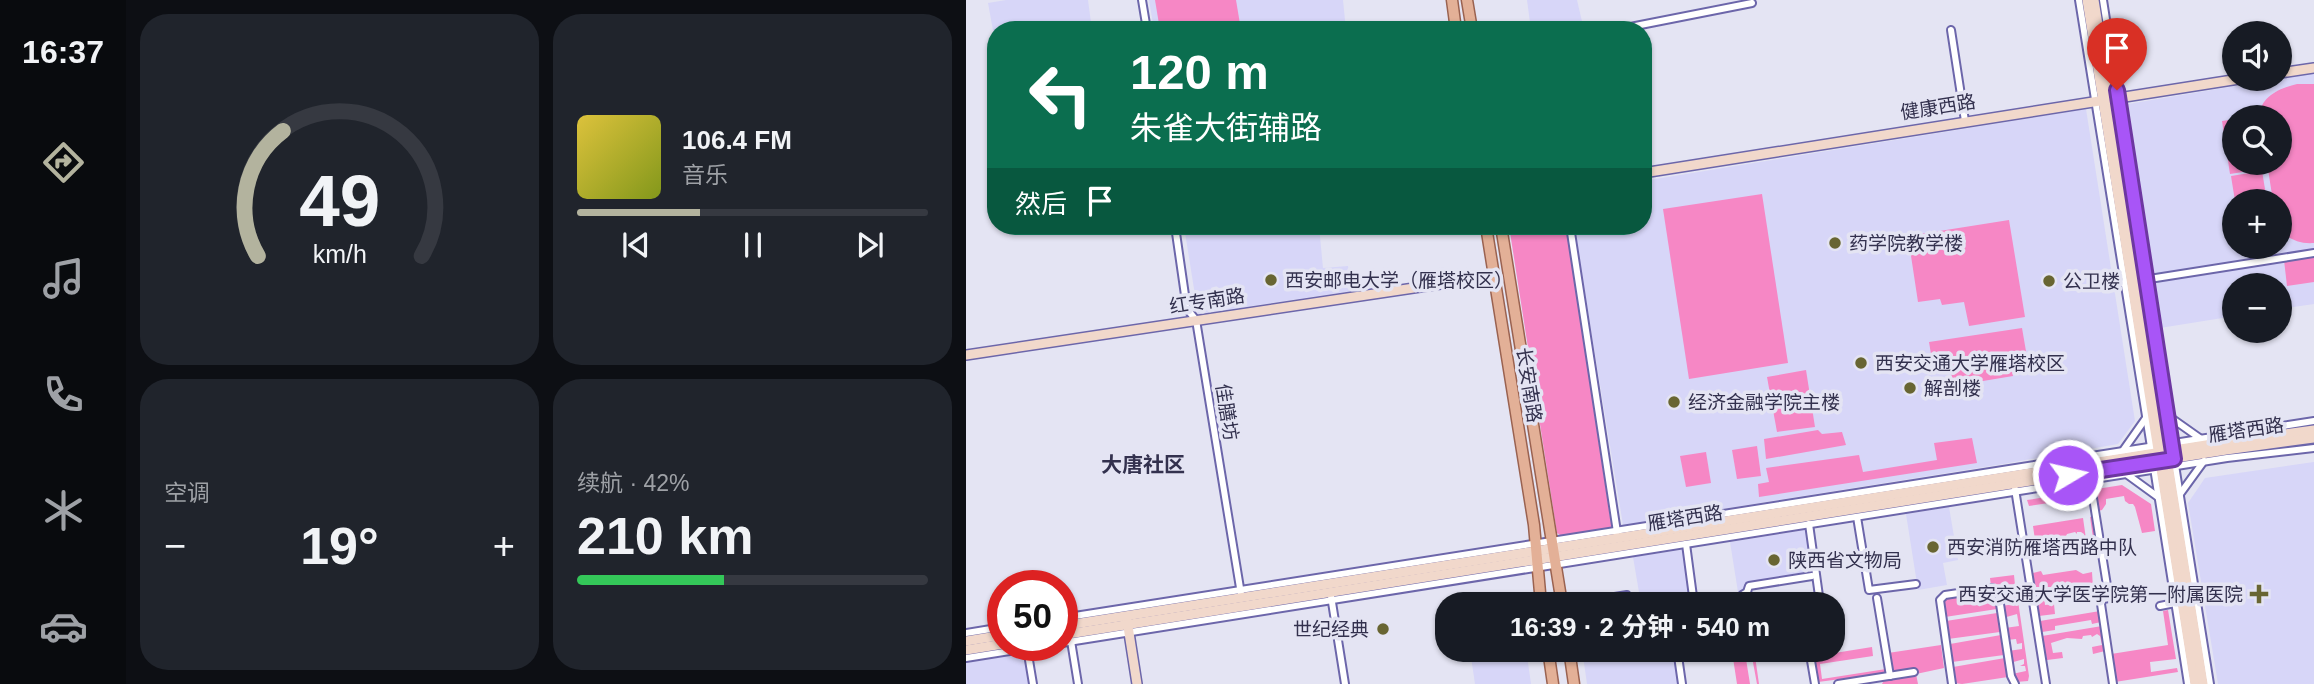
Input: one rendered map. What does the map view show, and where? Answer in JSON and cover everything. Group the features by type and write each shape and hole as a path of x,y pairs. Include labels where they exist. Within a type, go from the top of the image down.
{"main road":[{"path":"1452,0 1455,21"},
{"path":"1467,0 1470,21"},
{"path":"2087,0 2143,280 2156,413"},
{"path":"2094,0 2106,99 2156,413 2203,684"},
{"path":"2292,71 2314,68"},
{"name":"健康西路","path":"1652,172 2222,82"},
{"name":"长安南路","path":"1487,235 1540,592"},
{"name":"长安南路","path":"1502,235 1560,592"},
{"name":"红专南路","path":"966,355 1494,276"},
{"name":"雁塔西路","path":"1553,553 1618,534 2117,463 2314,430"},
{"name":"雁塔西路","path":"2209,449 2314,438"},
{"name":"雁塔西路","path":"1078,632 1242,598 2015,488 2117,463"},
{"path":"2170,499 2195,684"},
{"name":"雁塔西路","path":"1242,598 1331,596 1536,555"},
{"path":"1127,624 1137,684"},
{"name":"雁塔西路","path":"1078,626 1127,624"},
{"path":"966,641 987,638"},
{"path":"966,650 987,647"},
{"path":"1550,662 1553,684"},
{"path":"1571,662 1574,684"}],"street":[{"path":"1142,0 1146,21"},
{"path":"2079,0 2106,99"},
{"path":"2103,0 2106,99"},
{"path":"1652,22 1738,3 1752,3"},
{"path":"1951,30 1965,121"},
{"name":"佳膳坊","path":"1176,235 1187,309 1196,320 1242,598"},
{"path":"1571,235 1618,534 2123,450 2203,462 2314,448"},
{"path":"2143,280 2314,253"},
{"path":"2156,413 2199,438 2209,449 2203,462 2170,499 2175,603 2188,684"},
{"path":"2156,413 2123,450 2117,463 2126,474 2170,499"},
{"path":"2156,413 2170,499 2210,684"},
{"path":"1536,555 1686,544 2015,488 2126,474 2199,438 2314,421"},
{"path":"2015,488 2046,684"},
{"path":"2093,498 2109,598 2102,600 2101,604 2113,684"},
{"path":"1857,517 1869,590 1916,584"},
{"path":"1810,524 1817,592"},
{"path":"1686,544 1692,592"},
{"path":"1747,592 1749,586 1812,576"},
{"path":"1952,684 1940,600 1945,595 1992,588 1998,591 2011,676 2015,684"},
{"path":"1078,639 1127,624 1331,596 1345,684"},
{"path":"1877,597 1889,676"},
{"path":"1078,616 1242,598"},
{"path":"2160,606 2175,603"},
{"path":"966,633 987,630"},
{"path":"966,658 987,655"},
{"path":"1029,661 1033,684"},
{"path":"1074,661 1078,684"},
{"path":"1679,662 1682,684"},
{"path":"1811,662 1815,684"},
{"path":"1838,684 1878,681 1889,676 1914,672"}],"shaded area":[{"path":"1006,0 1088,0 1091,21 991,21 988,3"},
{"path":"1149,0 1343,0 1345,21 1152,21"},
{"path":"1155,0 1236,0 1240,21 1158,21"},
{"path":"1527,0 1577,0 1582,21 1530,21"},
{"path":"2314,73 2314,304 2292,307 2292,273 2222,273 2222,318 2160,328 2128,104 2222,88 2222,91 2292,91 2292,77"},
{"path":"2314,84 2314,243 2292,238 2292,189 2271,189 2269,175 2292,175 2292,105 2263,105 2278,91 2292,91 2292,86"},
{"name":"西安交通大学雁塔校区","path":"2086,109 2135,421 2118,444 1623,525 1575,235 1652,235 1652,180"},
{"path":"2263,175 2265,189 2233,189 2231,176"},
{"path":"1762,194 1788,363 1689,379 1663,209"},
{"path":"2009,220 2025,317 1969,326 1964,302 1942,305 1940,299 1918,302 1908,236"},
{"name":"西安邮电大学（雁塔校区）","path":"1185,235 1320,235 1323,268 1348,266 1352,291 1198,314"},
{"path":"1510,235 1567,235 1612,530 1565,538 1557,533"},
{"path":"2314,255 2314,282 2292,285 2292,273 2286,273 2284,260"},
{"path":"2022,328 2027,357 2010,360 2013,376 1953,386 1951,371 1934,372 1929,342"},
{"path":"1806,370 1815,427 1777,432 1767,377"},
{"path":"1818,430 1822,434 1842,432 1846,445 1766,459 1764,439"},
{"path":"1972,438 1977,463 1759,497 1758,484 1769,482 1766,468 1859,455 1863,472 1937,460 1934,443"},
{"path":"1757,446 1761,476 1737,479 1732,450"},
{"path":"1706,452 1711,483 1686,487 1680,456"},
{"name":"西安交通大学医学院第一附属医院","path":"2314,462 2314,684 2218,684 2188,503 2205,478"},
{"path":"2122,485 2151,504 2155,531 2142,533 2135,507 2125,501 2124,496 2106,499 2102,510 2098,511 2095,496 2029,506 2027,500"},
{"name":"西安消防雁塔西路中队","path":"1949,507 1958,560 1943,563 1947,585 1918,590 1906,514"},
{"path":"2094,516 2098,556 2090,557 2089,552 2078,554 2076,544 2085,543 2084,534 2081,532 2066,536 2051,535 2035,540 2033,526 2083,518 2086,539 2093,538 2090,517"},
{"name":"陕西省文物局","path":"1810,529 1818,577 1738,592 1730,542"},
{"path":"1687,549 1694,592 1639,592 1633,557"},
{"path":"2076,570 2083,574 2092,572 2093,588 2089,586 2086,589 2084,587 2047,593 2044,595 2045,605 2054,604 2055,614 2039,616 2033,573 2041,571 2043,575"},
{"path":"2014,575 2015,585 2023,584 2025,600 2018,601 2029,676 2028,681 2016,682 2012,674 2026,671 2025,666 2020,666 2024,664 2024,659 2010,663 2008,651 2022,649 2022,643 2017,644 2016,639 2007,640 2005,628 2019,626 2017,614 2003,618 2001,606 2015,604 2015,598 2010,599 2009,593 1999,595 1991,586 1990,578"},
{"path":"1996,590 1997,609 1945,617 1945,598"},
{"path":"2168,610 2176,659 2150,662 2151,672 2177,668 2178,672 2115,682 2111,654 2168,645 2163,611"},
{"path":"2100,611 2101,622 2092,624 2091,620 2055,626 2055,630 2042,632 2040,621"},
{"path":"1997,613 2000,632 1948,639 1946,621"},
{"path":"2102,626 2105,651 2093,654 2092,647 2102,645 2097,634 2092,637 2083,636 2082,639 2067,638 2051,643 2053,653 2062,652 2063,658 2047,660 2042,636"},
{"path":"2001,635 2004,655 1952,662 1950,644"},
{"path":"1941,645 1944,668 1916,674 1918,684 1882,684 1884,680 1915,669 1891,673 1888,653"},
{"path":"1872,647 1873,656 1845,660 1845,651"},
{"path":"2005,658 2008,677 1954,683 1953,667"},
{"path":"987,660 1026,661 1030,684 966,684 966,663"},
{"path":"1472,662 1528,662 1531,684 1475,684"},
{"path":"1584,662 1677,662 1680,684 1587,684"},
{"path":"1734,662 1746,662 1750,684 1737,684"},
{"path":"1753,662 1756,662 1757,684"},
{"path":"1814,662 1833,662 1820,664 1822,679 1886,669 1887,673 1818,682"}],"place":[{"name":"药学院教学楼","path":"1835,243"},
{"name":"西安邮电大学（雁塔校区）","path":"1271,280"},
{"name":"公卫楼","path":"2049,281"},
{"name":"西安交通大学雁塔校区","path":"1861,363"},
{"name":"解剖楼","path":"1910,388"},
{"name":"经济金融学院主楼","path":"1674,402"},
{"name":"西安消防雁塔西路中队","path":"1933,547"},
{"name":"陕西省文物局","path":"1774,560"},
{"name":"西安交通大学医学院第一附属医院","path":"2259,594"},
{"name":"世纪经典","path":"1383,629"}],"district":[{"name":"大唐社区","path":"1143,464"}],"route":[{"path":"2068,475 2174,459 2117,90"}]}
